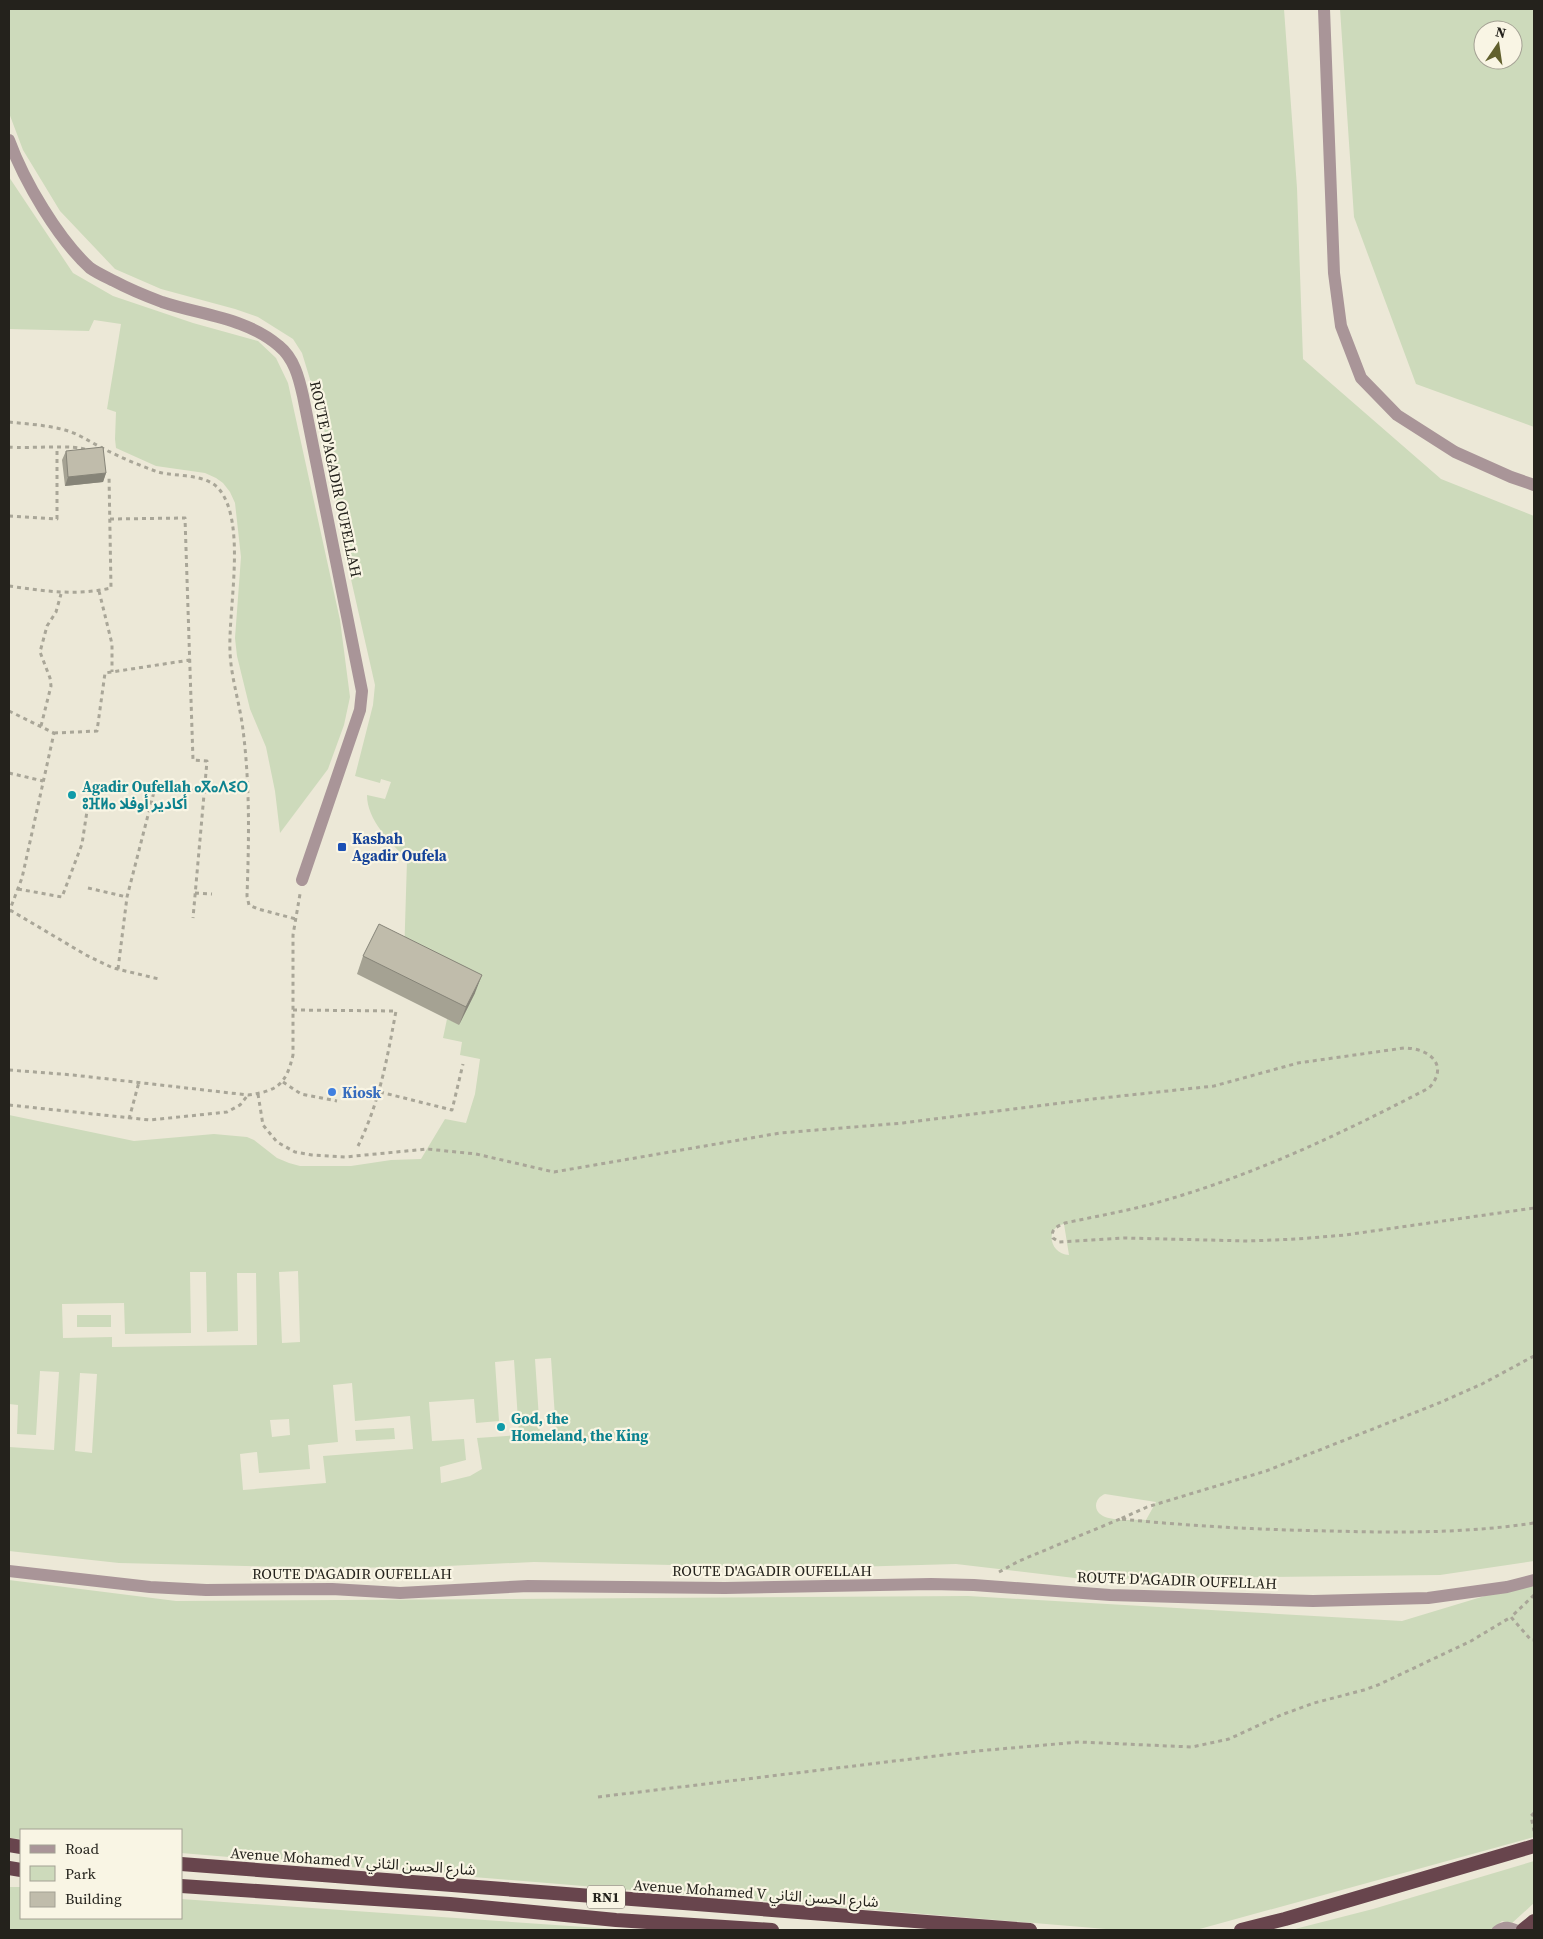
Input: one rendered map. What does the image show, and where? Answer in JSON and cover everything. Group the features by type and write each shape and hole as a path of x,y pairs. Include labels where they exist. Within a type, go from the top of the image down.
{"highway":[{"path":"1241,1930 1285,1919 1534,1846"},
{"name":"Avenue Mohamed V شارع الحسن الثاني","path":"182,1864 1030,1930"},
{"name":"RN1","path":"182,1886 450,1904 616,1920 772,1930"},
{"path":"1522,1930 1534,1921"}],"street":[{"path":"1324,9 1334,273 1341,326 1361,378 1397,416 1454,452 1534,485"},
{"name":"ROUTE D'AGADIR OUFELLAH","path":"9,140 22,173 48,216 71,247 92,269 162,302 258,331 280,346 292,362 305,406 362,696 360,710 302,880"},
{"name":"ROUTE D'AGADIR OUFELLAH","path":"9,1571 150,1587 206,1590 332,1589 400,1593 528,1586 725,1588 931,1584 974,1585 1110,1595 1314,1601 1428,1598 1534,1580"}],"lane":[{"path":"1496,1930 1510,1925 1522,1930"}],"path":[{"path":"9,422 63,429 158,472 205,480 217,486 226,498 232,520 234,556 230,654 243,729 247,787 249,834 246,896 249,905 296,919"},
{"path":"9,447 81,447 92,452"},
{"path":"9,516 57,519 57,448"},
{"path":"101,452 108,451"},
{"path":"9,586 61,594 99,591 111,588 109,475"},
{"path":"110,519 185,518 193,760 207,760 193,918"},
{"path":"99,591 112,644 112,672"},
{"path":"41,726 51,686 50,678 40,652 46,626 56,612 61,594"},
{"path":"9,711 54,733 97,731 104,673 190,660"},
{"path":"54,733 22,878 9,911 86,956 118,969 159,979"},
{"path":"9,773 43,781"},
{"path":"118,969 127,897 156,784 204,792"},
{"path":"18,889 62,897 82,844 87,811"},
{"path":"9,1070 73,1075 248,1095 275,1089 283,1082 290,1070 293,1055 293,935 302,880"},
{"path":"88,888 127,897"},
{"path":"195,893 212,894"},
{"path":"293,1010 396,1011 380,1092 369,1125 358,1146"},
{"path":"258,1094 263,1125 277,1142 295,1152 312,1156 345,1157 427,1149 476,1154 554,1172 780,1133 902,1123 1214,1086 1298,1063 1404,1048 1417,1048 1432,1056 1436,1064 1435,1081 1429,1088 1369,1119 1288,1156 1215,1184 1147,1205 1066,1223 1055,1228 1052,1234 1053,1238 1059,1242 1125,1238 1297,1239 1344,1235 1534,1208"},
{"path":"380,1092 452,1110 463,1064"},
{"path":"130,1119 139,1082"},
{"path":"283,1082 301,1094 337,1101"},
{"path":"9,1105 150,1120 227,1112 240,1105 248,1095"},
{"path":"996,1573 1019,1561 1147,1507 1266,1471 1439,1403 1482,1384 1534,1356"},
{"path":"1120,1519 1263,1530 1379,1533 1498,1529 1534,1523"},
{"path":"598,1797 986,1750 1079,1742 1169,1747 1192,1747 1212,1744 1314,1703 1378,1685 1471,1641 1512,1617 1534,1595"},
{"path":"1512,1617 1531,1640 1534,1640"},
{"path":"1534,1813 1531,1816 1534,1831"}],"green space":[{"path":"9,9 1284,9 1297,188 1303,359 1441,479 1534,516 1534,1561 1440,1575 1083,1579 956,1564 815,1568 534,1562 426,1567 328,1568 119,1563 9,1551 9,1447 54,1450 59,1372 40,1371 36,1435 17,1434 18,1405 9,1404 9,1115 134,1141 214,1134 247,1137 254,1140 277,1158 300,1166 351,1166 391,1160 421,1159 445,1119 466,1123 475,1094 480,1059 460,1055 462,1042 443,1038 447,1019 459,1024 404,958 407,860 375,822 368,805 367,795 385,799 391,782 381,779 380,783 355,776 373,705 375,685 343,544 323,422 302,353 293,339 258,317 161,289 115,269 60,211 23,150 9,113","holes":["1064,1224 1069,1255 1063,1254 1054,1246 1052,1241 1054,1230","298,1271 300,1342 282,1343 279,1272","190,1272 206,1272 207,1332 238,1331 237,1273 256,1273 257,1345 112,1347 112,1337 63,1338 62,1304 124,1303 125,1334 191,1333","551,1358 556,1432 540,1434 535,1359","514,1360 519,1435 477,1438 482,1469 470,1476 441,1483 440,1467 466,1460 464,1439 432,1441 429,1402 474,1399 476,1423 499,1421 495,1362","80,1373 97,1374 92,1453 75,1451","352,1383 355,1421 410,1416 413,1449 323,1456 326,1483 243,1490 240,1454 257,1452 259,1473 310,1469 308,1445 338,1442 333,1385","289,1419 290,1435 272,1437 270,1420","1105,1494 1156,1502 1146,1520 1116,1519 1102,1516 1098,1512 1096,1504 1100,1497"]},
{"path":"1340,9 1534,9 1534,427 1416,384 1354,217"},
{"path":"9,177 73,273 113,296 193,323 258,341 276,358 288,383 340,620 350,697 344,725 328,769 280,833 275,791 266,747 250,709 237,656 235,638 241,557 235,503 230,492 216,478 205,473 156,466 116,448 116,412 107,409 121,324 94,320 89,331 9,329"},
{"path":"77,1315 111,1315 111,1327 77,1327"},
{"path":"394,1428 395,1439 356,1441 355,1430"},
{"path":"9,1580 176,1601 968,1596 1402,1621 1534,1581 1534,1837 1196,1930 1118,1930 182,1853 182,1829 20,1829 20,1839 9,1838"},
{"path":"1534,1861 1534,1903 1511,1924 1502,1921 1492,1930 1291,1930 1373,1909"},
{"path":"9,1887 20,1887 20,1919 182,1919 182,1899 628,1930 9,1930"}],"building":[{"path":"103,447 106,473 68,477 66,451"},
{"path":"379,924 482,975 466,1007 363,956"}],"place":[{"name":"Agadir Oufellah ⴰⴳⴰⴷⵉⵔ ⵓⴼⵍⴰ أكادير أوفلا","path":"72,795"},
{"name":"Kasbah Agadir Oufela","path":"342,847"},
{"name":"Kiosk","path":"332,1092"},
{"name":"God, the Homeland, the King","path":"501,1427"}]}
